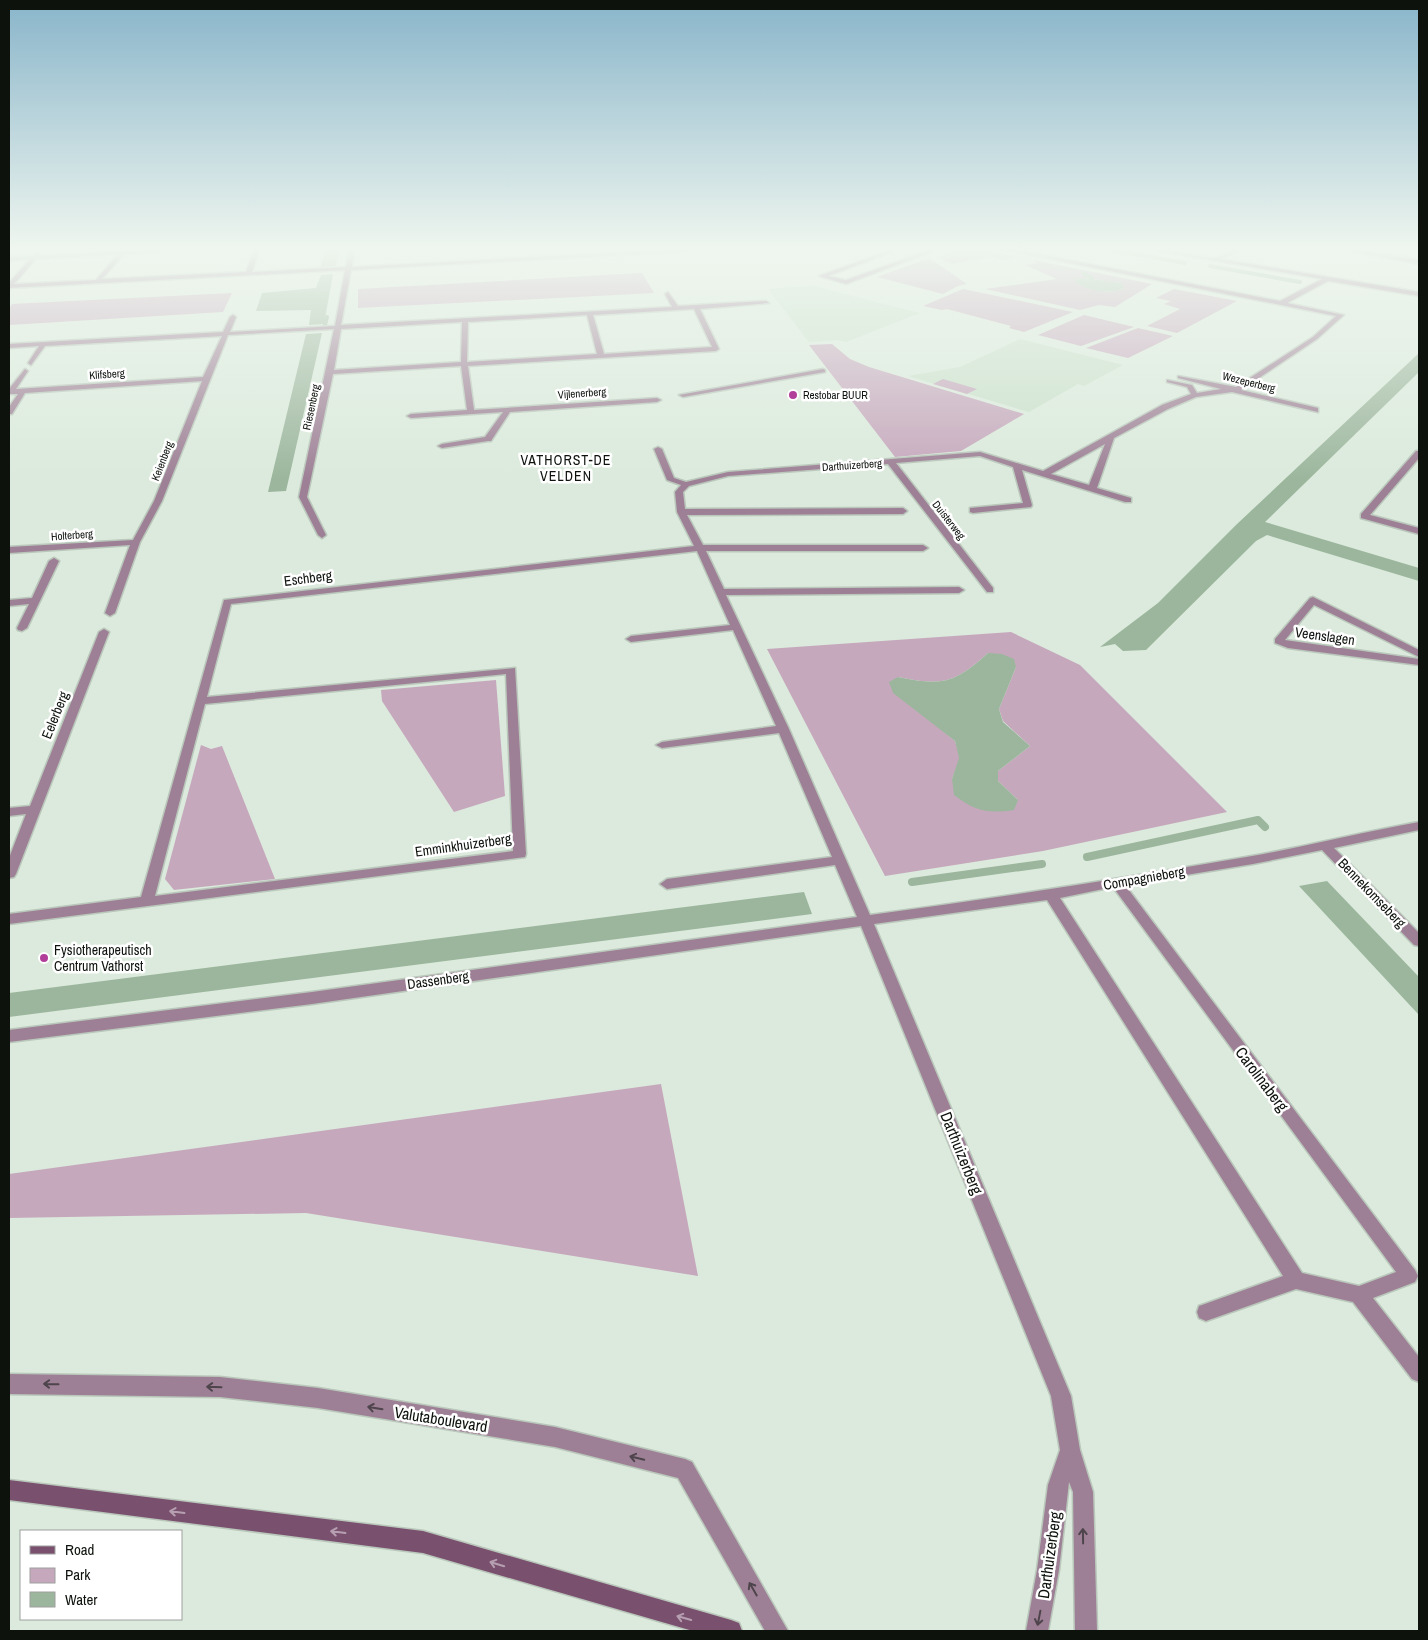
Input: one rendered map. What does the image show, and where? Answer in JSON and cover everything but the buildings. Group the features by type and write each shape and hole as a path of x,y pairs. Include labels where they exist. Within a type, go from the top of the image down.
{"main road":[{"path":"9,1490 423,1542 731,1631"}],"street":[{"name":"Keienberg","path":"110,613 136,542 158,501 206,379 229,326"},
{"path":"9,346 378,326"},
{"path":"466,326 464,364 471,412"},
{"path":"593,326 601,355"},
{"path":"330,372 716,349 705,326"},
{"path":"1044,474 1165,406 1195,395 1238,389 1315,338 1329,326"},
{"name":"Riesenberg","path":"322,535 303,497 339,328"},
{"path":"30,363 44,344"},
{"path":"10,391 25,371"},
{"path":"683,395 823,371"},
{"name":"Wezeperberg","path":"1178,376 1315,410"},
{"name":"Klifsberg","path":"10,391 206,379"},
{"path":"1169,381 1190,386 1195,395"},
{"path":"9,412 23,391"},
{"name":"Vijlenerberg","path":"411,416 657,400"},
{"path":"442,446 488,439 508,410"},
{"path":"1092,489 1111,437"},
{"path":"658,449 671,480 686,484 679,492 681,512 903,511"},
{"path":"1419,453 1364,516 1419,531"},
{"name":"Darthuizerberg","path":"686,484 728,474 980,454 1128,500"},
{"name":"Duisterweg","path":"891,462 990,590"},
{"path":"973,510 1028,505 1017,466"},
{"name":"Darthuizerberg","path":"681,512 700,548 783,730 866,921 1061,1396 1070,1450 1083,1492 1086,1631"},
{"name":"Holterberg","path":"9,550 136,542"},
{"path":"700,548 923,548"},
{"name":"Eschberg","path":"147,901 227,602 700,548"},
{"path":"22,628 54,561"},
{"path":"720,592 959,590"},
{"path":"9,603 36,600"},
{"name":"Veenslagen","path":"1419,654 1312,600 1279,641 1288,645 1419,662"},
{"path":"631,639 736,627"},
{"name":"Eelerberg","path":"9,874 104,632"},
{"name":"Emminkhuizerberg","path":"9,919 520,854 511,670 201,701"},
{"path":"662,745 783,730"},
{"path":"9,812 34,809"},
{"name":"Compagnieberg","path":"866,921 1051,895 1116,882 1253,860 1419,826"},
{"name":"Bennekomseberg","path":"1324,845 1419,941"},
{"path":"667,884 839,860"},
{"name":"Carolinaberg","path":"1116,882 1414,1274 1360,1295"},
{"path":"1051,895 1296,1280"},
{"name":"Dassenberg","path":"9,1036 312,998 866,921"},
{"path":"1206,1312 1296,1280 1360,1295 1419,1372"},
{"name":"Valutaboulevard","path":"9,1384 220,1387 318,1398 555,1437 684,1469 777,1631"},
{"name":"Darthuizerberg","path":"1037,1631 1048,1570 1058,1485 1070,1450"}],"shaded area":[{"path":"796,326 888,326 846,342 837,340 809,342"},
{"path":"1020,339 1123,365 1084,386 1078,384 1029,412 908,376 960,367"}],"green space":[{"path":"1009,326 1040,326 1024,332 1009,328 1011,326"},
{"path":"1060,326 1134,327 1081,346 1038,335"},
{"path":"1148,326 1191,326 1177,333"},
{"path":"1138,328 1173,336 1128,358 1086,348"},
{"path":"832,344 850,359 869,367 1024,414 961,451 895,457 809,345"},
{"path":"943,379 977,389 967,394 933,384"},
{"path":"1011,632 1080,665 1227,812 1043,851 885,876 767,649","holes":["988,653 1016,667 999,709 1003,721 1030,746 998,771 998,781 1018,800 952,779 960,758 955,741 936,725 898,677 937,682 947,680 966,671"]},
{"path":"496,680 505,796 454,812 382,701 381,690"},
{"path":"201,745 211,749 222,746 275,879 174,890 165,879"},
{"path":"661,1084 698,1276 306,1213 9,1218 9,1174"}],"water":[{"path":"322,333 286,491 268,492 306,334"},
{"path":"1419,353 1419,372 1265,522 1419,568 1419,581 1267,535 1256,541 1146,650 1123,651 1115,644 1100,647 1158,603 1236,525"},
{"path":"988,653 1002,654 1014,659 1016,667 999,709 1003,722 1030,746 998,771 998,781 1018,800 1014,810 997,812 975,808 954,795 952,779 959,758 955,741 893,693 889,682 898,677 937,682 947,680 966,671"},
{"path":"1327,881 1419,977 1419,1015 1299,886"},
{"path":"804,892 812,914 9,1017 9,993"}],"waterway":[{"path":"1087,857 1258,820 1265,827"},
{"path":"912,882 1042,864"}],"place":[{"name":"Restobar BUUR","path":"793,395"},
{"name":"Fysiotherapeutisch Centrum Vathorst","path":"44,958"}],"district":[{"name":"VATHORST-DE VELDEN","path":"566,468"}]}
